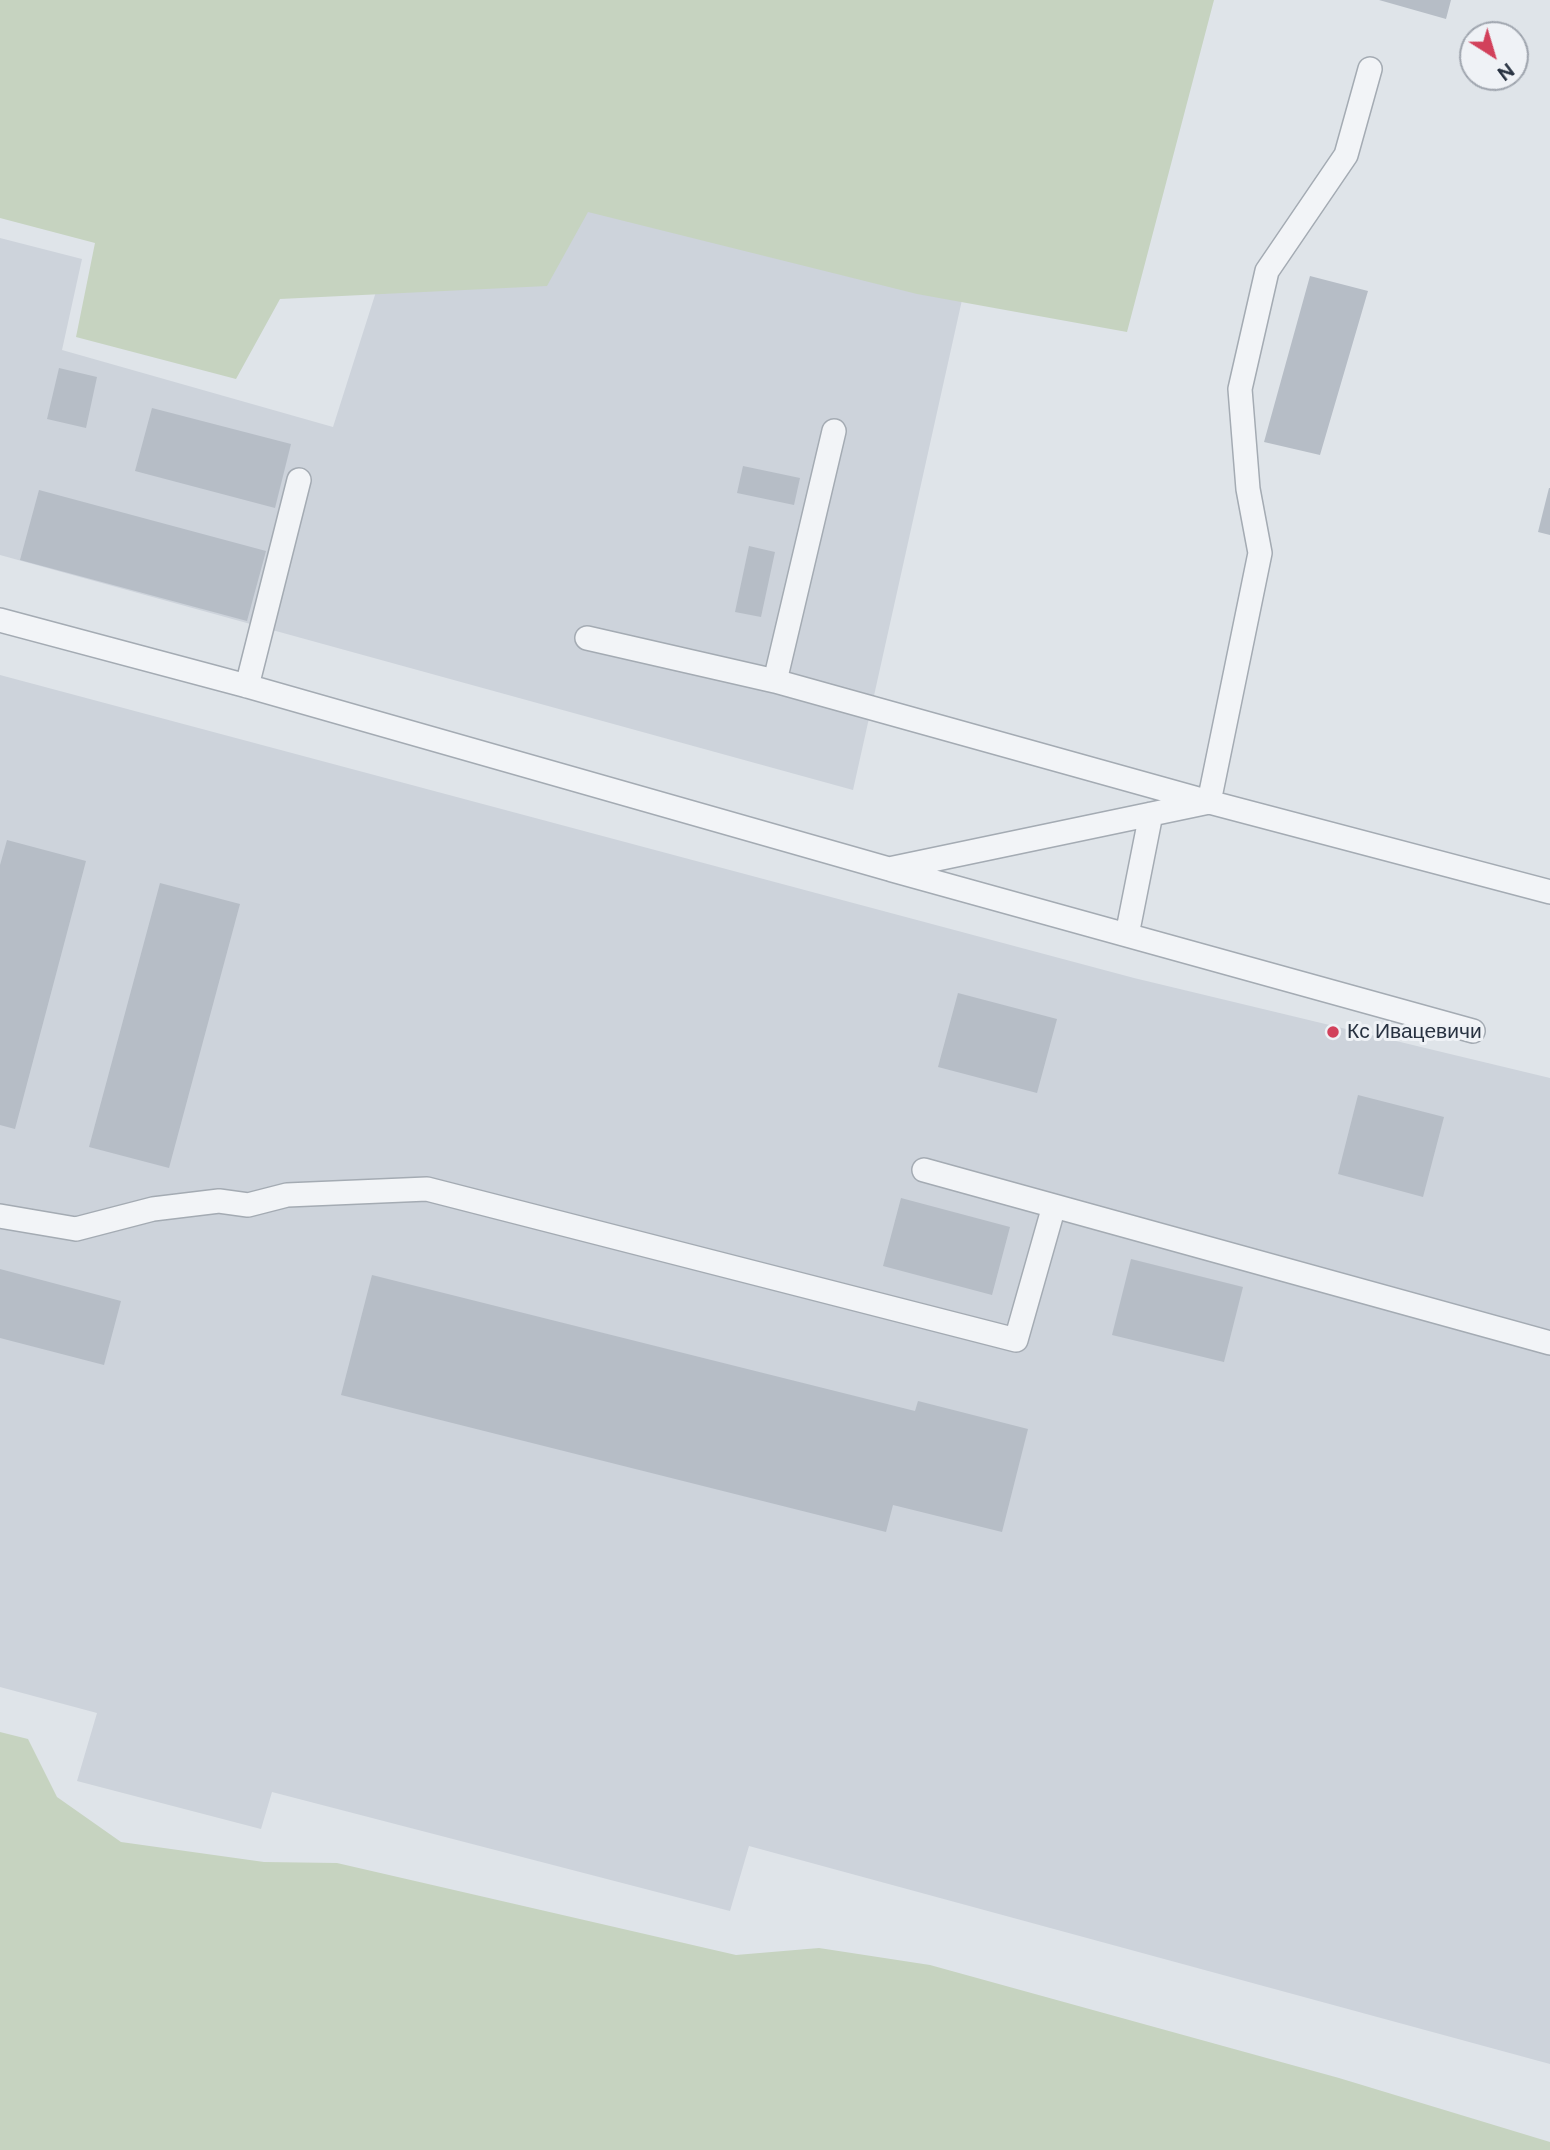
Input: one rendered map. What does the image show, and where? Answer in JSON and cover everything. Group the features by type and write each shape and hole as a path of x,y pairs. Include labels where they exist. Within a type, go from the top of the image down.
{"lane":[{"path":"1209,802 1260,553 1248,489 1240,389 1267,271 1346,155 1370,69"},
{"path":"775,681 834,432"},
{"path":"247,686 299,480"},
{"path":"0,620 247,686 889,869 1473,1031"},
{"path":"587,638 775,681 1209,802 1550,892"},
{"path":"889,869 1209,802"},
{"path":"1127,935 1151,814"},
{"path":"924,1170 1550,1343"},
{"path":"0,1216 76,1229 153,1209 219,1201 248,1205 287,1195 427,1189 1016,1340 1054,1206"}],"shaded area":[{"path":"436,103 974,246 853,790 0,555 0,238 82,259 62,350 333,427"},
{"path":"0,675 1134,978 1550,1078 1550,2064 749,1846 730,1911 272,1792 261,1829 77,1781 97,1713 0,1687"}],"green space":[{"path":"0,0 1214,0 1127,332 917,294 588,212 547,286 280,299 236,379 76,337 95,243 0,218"},
{"path":"0,1732 28,1739 57,1797 121,1842 264,1862 337,1863 736,1955 819,1948 930,1965 1339,2078 1550,2142 1550,2150 0,2150"}],"building":[{"path":"1379,0 1451,0 1446,19"},
{"path":"1310,276 1368,291 1320,455 1264,442"},
{"path":"59,368 97,377 86,428 47,419"},
{"path":"152,408 291,444 275,508 135,471"},
{"path":"743,466 800,478 794,505 737,493"},
{"path":"1550,488 1550,535 1538,532"},
{"path":"39,490 266,551 247,621 20,560"},
{"path":"749,546 775,552 761,617 735,612"},
{"path":"7,840 86,861 15,1129 0,1125 0,865"},
{"path":"160,883 240,904 169,1168 89,1147"},
{"path":"958,993 1057,1019 1037,1093 938,1067"},
{"path":"1358,1095 1444,1117 1423,1197 1338,1174"},
{"path":"901,1198 1010,1227 992,1295 883,1266"},
{"path":"1131,1259 1243,1287 1224,1362 1112,1335"},
{"path":"0,1269 121,1301 104,1365 0,1338"},
{"path":"372,1275 915,1411 918,1401 1028,1429 1002,1532 893,1505 886,1532 341,1395"}],"place":[{"name":"Кс Ивацевичи","path":"1333,1032"}]}
